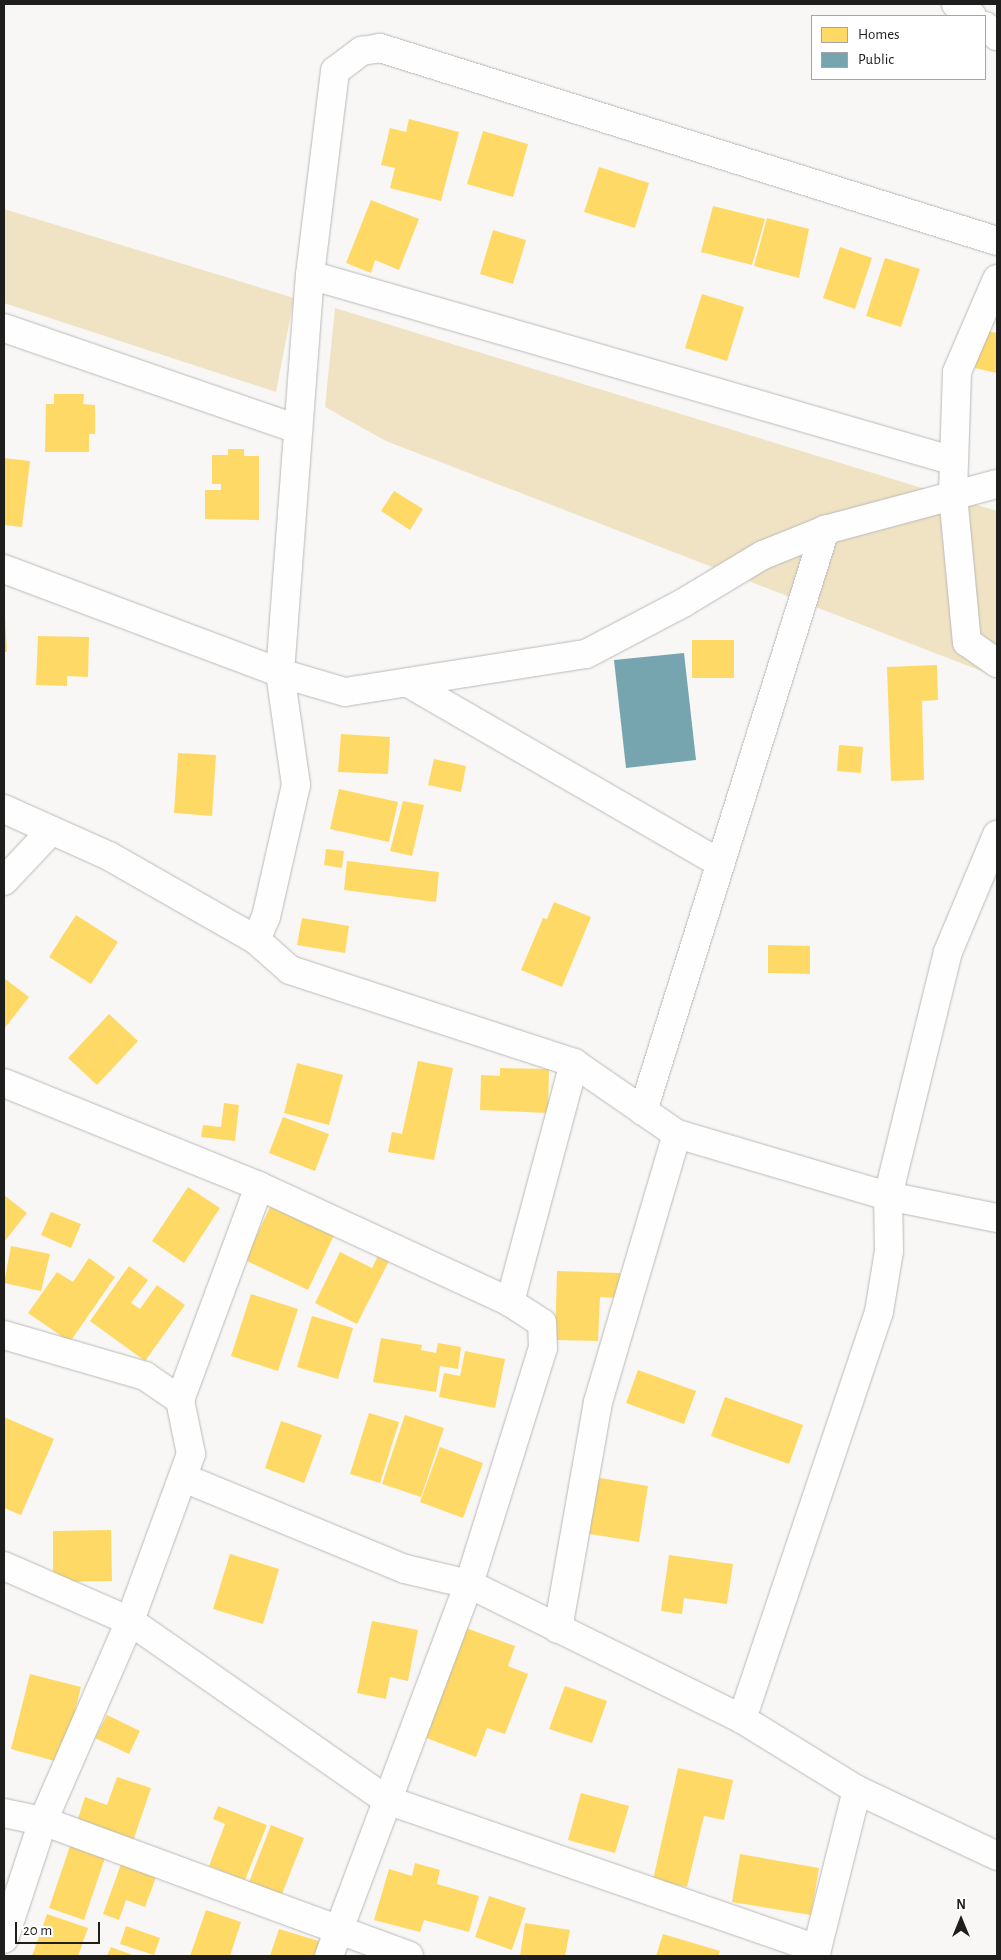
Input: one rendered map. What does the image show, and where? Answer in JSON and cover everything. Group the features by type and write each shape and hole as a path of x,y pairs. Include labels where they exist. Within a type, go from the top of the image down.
{"street":[{"path":"956,4 971,15"},
{"path":"986,27 997,36"},
{"path":"256,940 266,916 296,785 280,673 310,275 336,70 362,51 380,48 997,242"},
{"path":"310,275 954,461"},
{"path":"997,279 957,372 952,495 967,642 997,663"},
{"path":"4,328 298,429"},
{"path":"4,569 280,673 345,692 586,654 683,603 763,555 825,530 997,484"},
{"path":"643,1111 825,530"},
{"path":"408,683 720,863"},
{"path":"4,809 50,832 109,856 256,940 263,950 290,970 574,1063 677,1134 888,1196 997,1218"},
{"path":"4,881 50,832"},
{"path":"742,1718 879,1312 889,1251 888,1196 948,952 997,835"},
{"path":"510,1302 574,1063"},
{"path":"4,1083 259,1186 510,1302 542,1323 543,1348 469,1584 333,1944"},
{"path":"558,1629 598,1402 677,1134"},
{"path":"4,1939 43,1821 130,1620 184,1478 191,1454 180,1400 259,1186"},
{"path":"4,1335 146,1376 180,1400"},
{"path":"184,1478 404,1569 469,1584 742,1718 857,1790 997,1856"},
{"path":"4,1566 130,1620 387,1800 784,1948 817,1949 857,1790"},
{"path":"4,1813 43,1821 333,1944 409,1956"}],"shaded area":[{"path":"4,209 294,298 276,392 4,303"},
{"path":"335,308 997,511 997,677 386,441 325,407"}],"building: Homes":[{"path":"409,119 459,132 441,201 390,188 395,168 381,165 390,128 406,132"},
{"path":"483,131 528,144 513,197 467,184"},
{"path":"599,167 649,183 635,228 584,212"},
{"path":"371,200 419,219 399,270 375,260 371,273 346,263"},
{"path":"713,206 765,219 752,265 701,252"},
{"path":"767,218 809,229 799,278 754,266"},
{"path":"493,230 526,240 513,284 480,274"},
{"path":"840,247 872,258 855,309 823,298"},
{"path":"885,258 920,269 901,327 866,316"},
{"path":"702,294 744,307 727,361 685,348"},
{"path":"982,330 997,333 997,373 975,368"},
{"path":"54,394 84,394 83,404 95,405 95,434 89,434 89,452 45,452 46,404 54,404"},
{"path":"228,449 244,449 244,456 259,456 259,520 205,519 205,490 221,490 221,484 212,484 212,455 228,455"},
{"path":"4,458 30,461 22,527 4,525"},
{"path":"394,491 423,509 410,530 381,511"},
{"path":"5,618 7,652 4,652"},
{"path":"38,636 89,637 88,677 67,676 67,686 36,685"},
{"path":"692,640 734,640 734,678 692,678"},
{"path":"937,665 938,700 922,701 924,780 891,781 887,667"},
{"path":"341,734 390,737 388,774 338,772"},
{"path":"839,745 863,747 861,773 837,771"},
{"path":"178,753 216,755 212,816 174,813"},
{"path":"434,759 466,766 461,792 428,785"},
{"path":"339,789 398,802 389,842 330,829"},
{"path":"403,801 424,805 412,856 390,851"},
{"path":"326,849 344,851 342,868 324,865"},
{"path":"347,861 439,872 436,902 344,890"},
{"path":"554,902 591,917 562,987 521,970 543,918 547,919"},
{"path":"76,915 118,942 91,984 49,957"},
{"path":"302,918 349,926 345,953 297,945"},
{"path":"768,945 810,946 810,974 768,973"},
{"path":"4,978 29,997 4,1029"},
{"path":"109,1014 138,1041 97,1085 68,1058"},
{"path":"418,1061 453,1068 434,1160 388,1152 392,1132 402,1134"},
{"path":"297,1063 343,1075 329,1125 284,1113"},
{"path":"500,1068 549,1069 548,1113 480,1110 481,1075 500,1076"},
{"path":"224,1103 239,1105 235,1141 201,1137 203,1125 221,1127"},
{"path":"283,1117 329,1134 315,1171 269,1153"},
{"path":"188,1187 220,1208 184,1263 152,1241"},
{"path":"4,1195 27,1213 4,1242"},
{"path":"272,1203 335,1233 308,1290 245,1260"},
{"path":"51,1212 81,1224 71,1248 41,1235"},
{"path":"11,1246 50,1254 41,1291 4,1283"},
{"path":"340,1252 372,1268 378,1256 389,1261 357,1324 315,1303"},
{"path":"89,1258 115,1277 70,1342 28,1313 57,1272 73,1282"},
{"path":"129,1266 148,1280 131,1303 140,1309 157,1285 185,1305 145,1361 90,1321"},
{"path":"557,1271 620,1273 619,1298 600,1297 598,1341 555,1340"},
{"path":"251,1294 298,1309 278,1371 231,1356"},
{"path":"312,1316 353,1328 338,1379 297,1367"},
{"path":"381,1338 422,1345 421,1350 436,1353 438,1343 461,1347 458,1369 440,1366 436,1392 373,1382"},
{"path":"465,1351 505,1359 495,1408 439,1397 444,1373 460,1376"},
{"path":"638,1370 696,1391 684,1424 626,1403"},
{"path":"725,1397 803,1425 789,1464 711,1436"},
{"path":"369,1413 399,1422 380,1483 350,1474"},
{"path":"405,1415 444,1428 421,1497 382,1484"},
{"path":"4,1417 54,1439 21,1515 4,1508"},
{"path":"281,1421 322,1435 304,1483 265,1468"},
{"path":"440,1447 483,1463 463,1518 420,1502"},
{"path":"588,1476 648,1486 639,1542 578,1532"},
{"path":"111,1530 112,1581 53,1582 53,1531"},
{"path":"230,1554 279,1569 263,1624 213,1609"},
{"path":"669,1555 733,1564 727,1604 684,1598 682,1614 661,1611"},
{"path":"372,1621 418,1630 408,1681 390,1677 386,1699 357,1693"},
{"path":"466,1628 515,1646 508,1666 528,1674 505,1734 487,1728 476,1757 424,1737"},
{"path":"30,1674 81,1687 62,1763 11,1749"},
{"path":"565,1686 607,1701 592,1743 549,1729"},
{"path":"107,1715 140,1731 129,1754 95,1738"},
{"path":"678,1768 733,1780 724,1820 704,1816 687,1887 653,1880"},
{"path":"117,1777 151,1788 130,1850 74,1831 85,1797 107,1805"},
{"path":"581,1793 629,1806 615,1853 568,1840"},
{"path":"218,1806 267,1825 245,1880 209,1866 225,1824 213,1819"},
{"path":"271,1825 304,1838 282,1894 249,1882"},
{"path":"70,1846 105,1858 84,1920 49,1908"},
{"path":"740,1854 819,1868 811,1915 732,1902"},
{"path":"415,1863 440,1870 437,1884 479,1896 469,1932 424,1920 420,1932 374,1920 389,1869 412,1876"},
{"path":"121,1864 156,1877 145,1907 126,1900 119,1920 103,1914"},
{"path":"489,1896 526,1908 512,1950 475,1937"},
{"path":"206,1910 241,1922 230,1956 190,1956"},
{"path":"47,1914 88,1928 78,1956 32,1956"},
{"path":"525,1923 570,1930 565,1956 520,1956"},
{"path":"126,1926 160,1938 154,1955 120,1944"},
{"path":"279,1929 322,1942 317,1956 270,1956"},
{"path":"663,1934 720,1951 718,1956 656,1956"},
{"path":"111,1947 135,1956 107,1956"}],"building: Public":[{"path":"684,653 696,760 626,768 614,660"}]}
